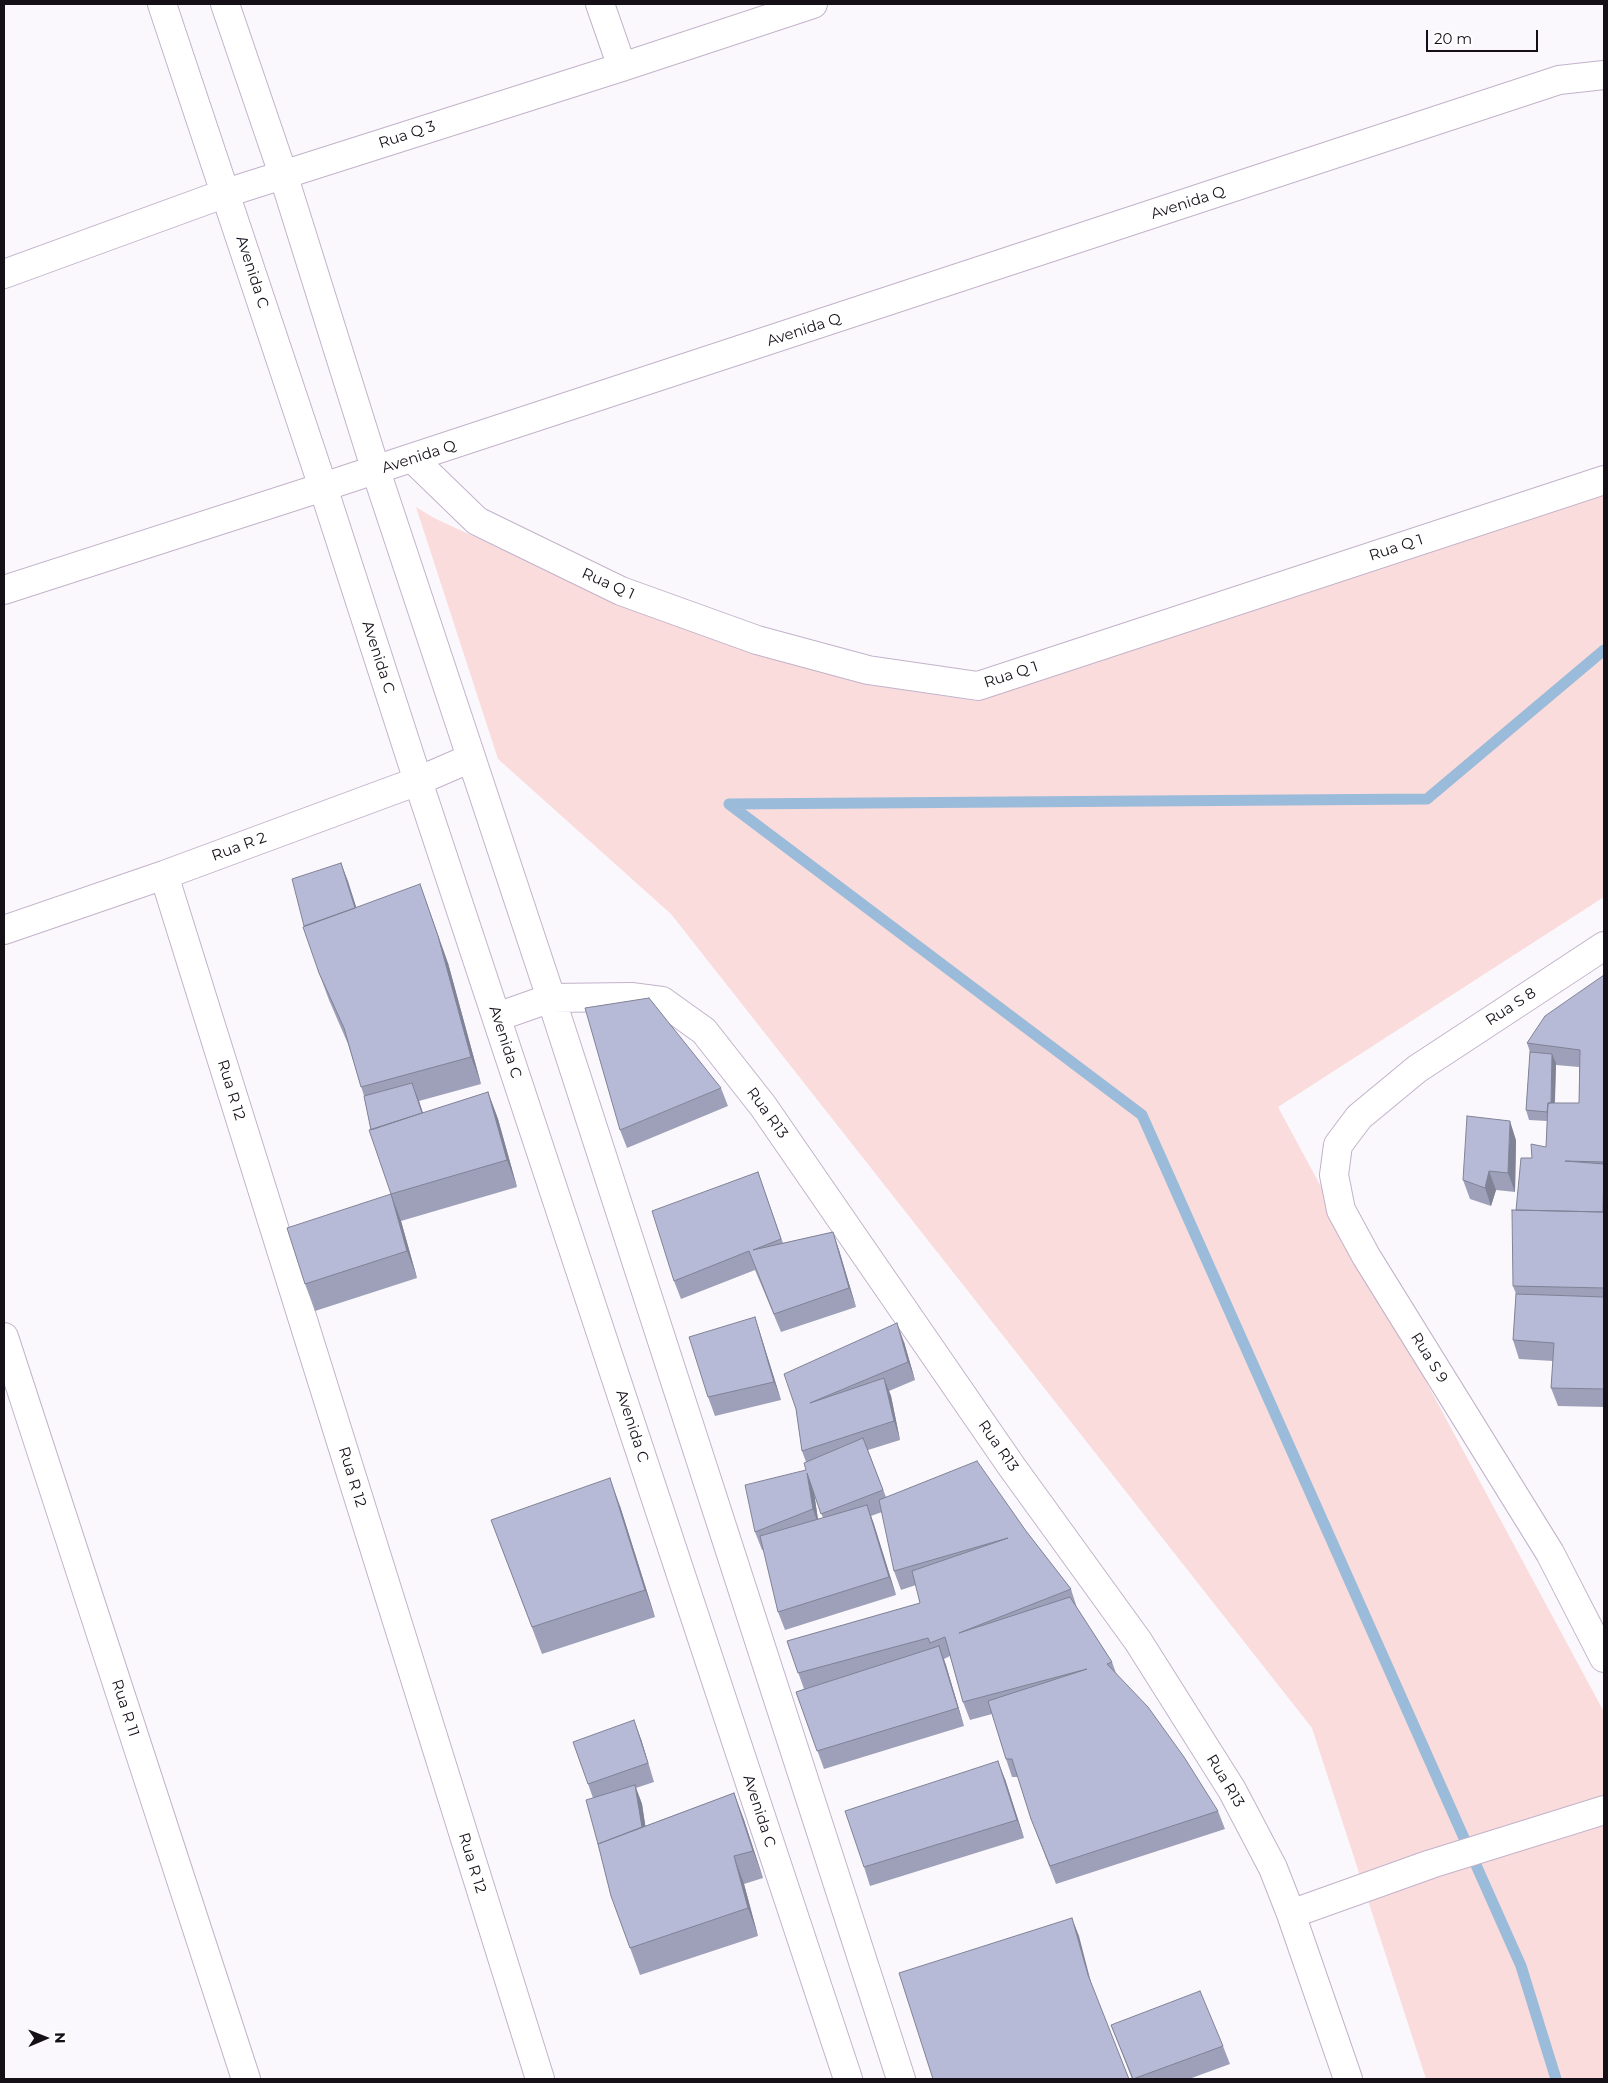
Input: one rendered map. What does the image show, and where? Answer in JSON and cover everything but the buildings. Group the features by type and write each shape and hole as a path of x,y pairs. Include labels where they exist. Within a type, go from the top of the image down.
{"street":[{"name":"Avenida C","path":"162,4 848,2079"},
{"path":"225,4 282,174 376,471 551,998 901,2079"},
{"path":"600,4 622,67"},
{"name":"Rua Q 3","path":"4,274 282,174 622,67 813,4"},
{"name":"Avenida Q","path":"4,590 413,459 1559,80 1604,75"},
{"name":"Rua Q 1","path":"413,459 477,520 620,591 757,640 868,670 978,686 1604,480"},
{"name":"Rua R 2","path":"4,930 418,781 471,758"},
{"name":"Rua R 12","path":"164,874 540,2079"},
{"name":"Rua S 8","path":"1417,1069 1604,946"},
{"name":"Rua R13","path":"497,1017 551,998 631,997 662,1001 704,1031 763,1106 1012,1467 1138,1641 1232,1790 1273,1868 1291,1914 1348,2079"},
{"name":"Rua S 9","path":"1417,1069 1359,1117 1338,1145 1334,1175 1341,1210 1366,1256 1550,1553 1604,1658"},
{"name":"Rua R 11","path":"4,1338 246,2079"},
{"path":"1291,1914 1446,1859 1604,1810"}],"shaded area":[{"path":"1604,495 1604,897 1278,1107 1604,1712 1604,2079 1426,2079 1312,1728 671,914 498,759 416,507 434,518 611,600 753,652 865,684 977,701"}],"waterway":[{"path":"729,804 1427,799 1604,650"},
{"path":"729,804 1142,1115 1521,1966 1556,2079"}]}
